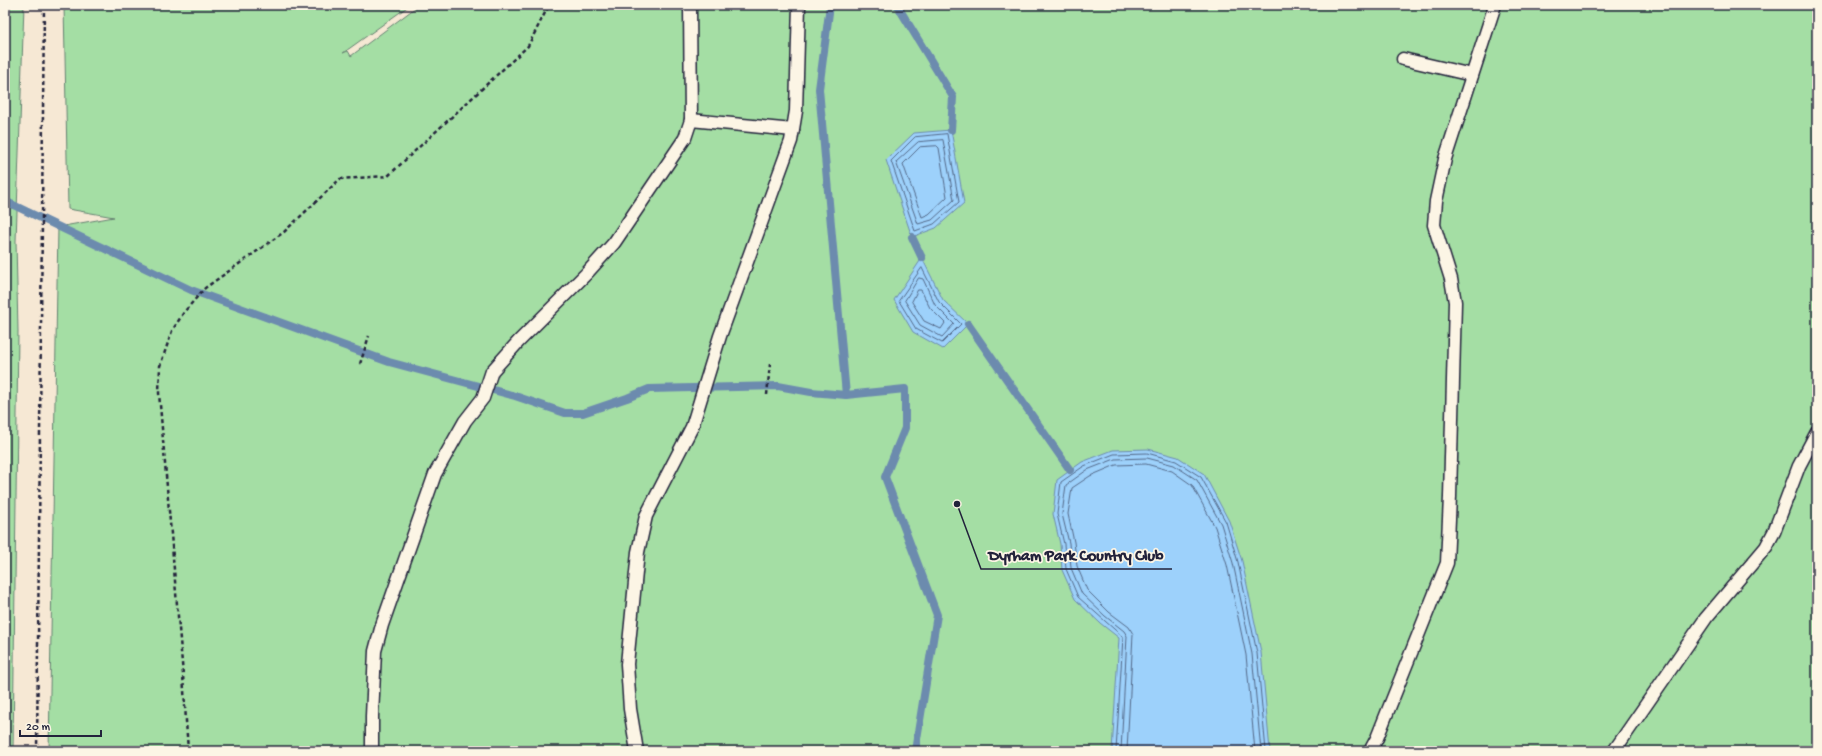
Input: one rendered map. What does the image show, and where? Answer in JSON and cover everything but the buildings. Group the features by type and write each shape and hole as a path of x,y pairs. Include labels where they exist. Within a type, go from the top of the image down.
{"lane":[{"path":"372,751 375,651 382,625 435,474 465,421 483,398 492,371 519,340 586,274 614,243 685,138 690,120 690,5"},
{"path":"637,751 630,709 627,664 638,552 646,516 692,427 720,336 790,146 796,111 799,5"},
{"path":"1370,751 1377,738 1447,563 1455,302 1450,279 1434,225 1436,201 1445,159 1495,5"},
{"path":"1403,59 1472,75"},
{"path":"690,120 793,130"},
{"path":"1614,751 1706,618 1766,547 1774,532 1799,466 1817,432"}],"path":[{"path":"37,751 44,5"},
{"path":"188,751 159,393 160,366 172,332 194,301 206,288 284,232 340,179 388,176 528,46 549,5"},
{"path":"360,364 369,336"},
{"path":"767,395 770,364"}],"green space":[{"path":"5,5 24,5 16,241 18,331 13,751 5,751"},
{"path":"64,5 410,5 343,53 348,51 351,56 419,5 1817,5 1817,751 49,751 58,227 114,217 68,209"}],"water":[{"path":"951,130 964,203 936,228 912,237 886,160 914,133"},
{"path":"922,258 943,300 968,324 943,349 913,332 894,300"},
{"path":"1148,449 1178,457 1204,474 1229,521 1242,561 1261,652 1270,751 1112,751 1119,638 1100,623 1075,599 1062,570 1060,544 1053,514 1057,480 1082,462 1113,450"}],"waterway":[{"path":"830,5 819,89 846,395"},
{"path":"897,5 953,97 951,130"},
{"path":"5,201 191,290 389,362 515,396 565,413 583,413 649,389 778,386 811,392 846,395 905,389 905,428 885,477 937,615 915,751"},
{"path":"912,237 922,258"},
{"path":"968,324 1070,470"}],"place":[{"name":"Dyrham Park Country Club","path":"957,504"}]}
